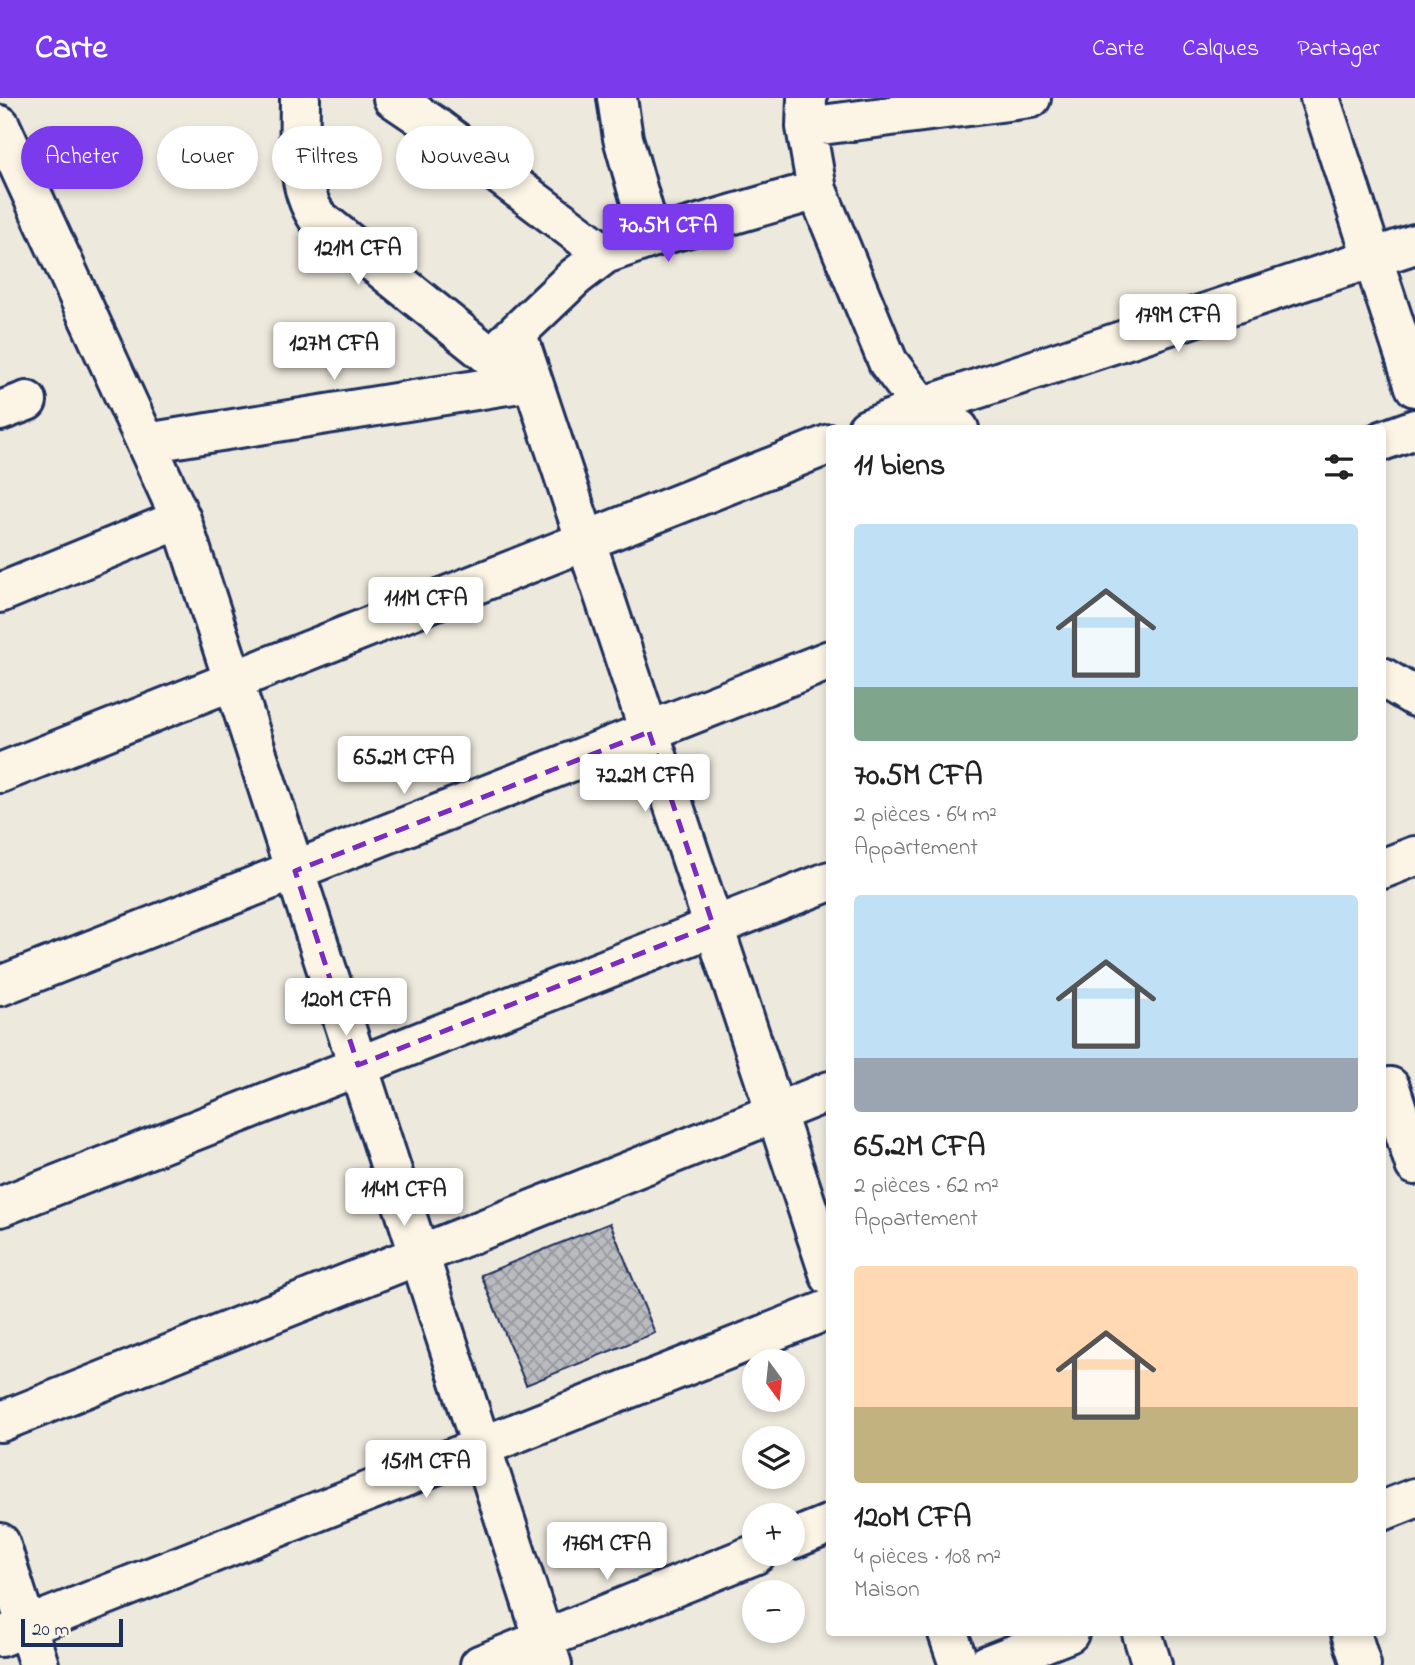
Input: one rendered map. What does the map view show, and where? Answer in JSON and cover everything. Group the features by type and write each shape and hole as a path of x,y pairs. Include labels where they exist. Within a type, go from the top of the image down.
{"street":[{"path":"300,98 303,174 308,203 317,216 491,357 575,276 605,254 817,190"},
{"path":"393,98 439,113 605,254"},
{"path":"617,98 623,138 651,238"},
{"path":"951,425 922,407 888,362 817,190 807,112 1031,98"},
{"path":"1320,98 1415,387"},
{"path":"0,125 181,519 548,1653"},
{"path":"877,425 922,407 1415,244"},
{"path":"517,334 826,1264"},
{"path":"146,443 532,381"},
{"path":"1386,440 1415,429"},
{"path":"0,773 826,446"},
{"path":"0,593 181,519"},
{"path":"0,986 826,662"},
{"path":"1386,679 1415,697"},
{"path":"1386,867 1415,856"},
{"path":"0,1207 826,883"},
{"path":"1396,1084 1415,1165"},
{"path":"0,1422 826,1093"},
{"path":"13,1631 826,1311"},
{"path":"1386,1509 1415,1498"},
{"path":"805,1534 826,1526"},
{"path":"0,1543 13,1631 39,1665"},
{"path":"480,1665 548,1653 742,1561"},
{"path":"949,1636 959,1665"},
{"path":"987,1665 1061,1636"},
{"path":"1143,1636 1152,1665"},
{"path":"1352,1636 1361,1665"}],"highlighted area":[{"path":"649,732 713,925 358,1065 295,871"}],"building":[{"path":"610,1223 655,1333 526,1385 481,1275"}]}
